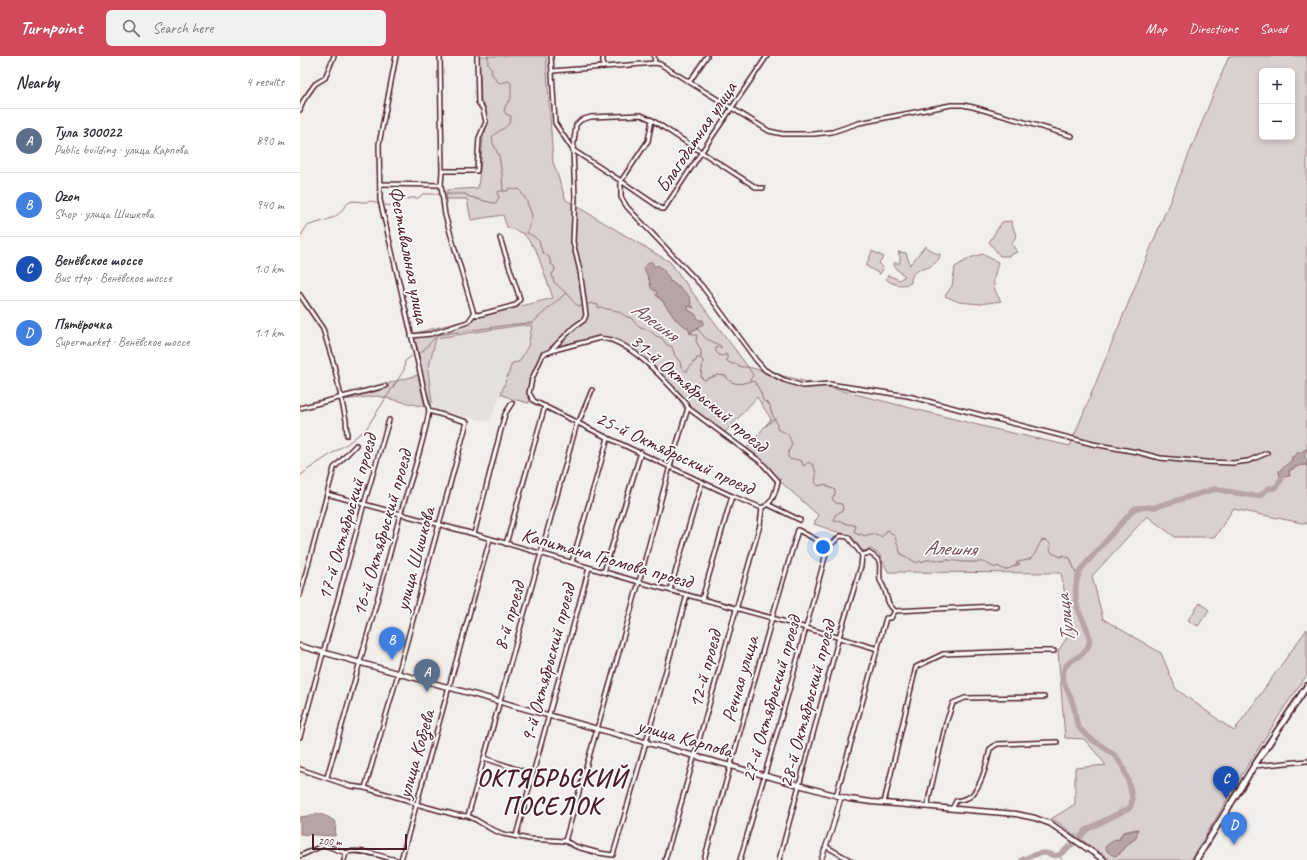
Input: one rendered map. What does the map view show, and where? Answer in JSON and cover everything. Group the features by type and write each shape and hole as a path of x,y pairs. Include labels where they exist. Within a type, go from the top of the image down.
{"main road":[{"name":"улица Карпова","path":"300,646 839,797 884,803 1027,816 1043,820 1104,860"},
{"path":"1196,860 1254,766 1307,686"}],"street":[{"path":"300,110 303,101 315,84 325,78 334,56"},
{"name":"Фестивальная улица","path":"396,56 379,144 380,200 429,411"},
{"path":"440,56 441,185 445,215 474,314"},
{"path":"442,171 477,171 479,138 486,122 483,109 478,102 477,56"},
{"path":"551,56 555,123 573,150 621,181"},
{"path":"603,56 603,67"},
{"path":"654,56 655,63"},
{"path":"690,81 707,56"},
{"name":"Благодатная улица","path":"621,181 664,209 767,56"},
{"path":"552,71 655,63 660,64 690,81 769,132 784,134 814,134 832,132 859,123 951,105 964,105 1072,136"},
{"path":"548,352 574,327 584,320 586,315 580,271 573,242 575,197 573,150 576,125 581,120 591,117 641,115 652,120 757,188 763,188"},
{"path":"652,120 648,141 621,181 621,197 627,207 702,286 765,370 784,380 803,386 830,384 908,396 1093,444 1160,458 1233,463 1248,461 1267,453"},
{"path":"380,184 441,185"},
{"path":"474,314 478,315 516,305 520,299 500,238"},
{"path":"300,295 323,329 334,365 346,420 347,435"},
{"path":"411,336 431,334 468,322 474,314"},
{"name":"31-й Октябрьский проезд","path":"548,352 600,338 612,340 630,350 656,370 685,402 688,408 761,462 778,481 775,494 769,505"},
{"name":"25-й Октябрьский проезд","path":"548,352 542,354 532,379 529,393 534,401 576,423 641,452 732,496 762,508"},
{"path":"300,408 385,386"},
{"name":"25-й Октябрьский проезд","path":"576,423 580,419 592,390"},
{"path":"474,534 505,414 512,403"},
{"path":"506,544 544,406"},
{"path":"565,841 639,582 670,466 688,408"},
{"name":"16-й Октябрьский проезд","path":"327,777 400,515 426,428 429,411"},
{"name":"улица Шишкова","path":"365,788 467,422 429,411"},
{"name":"17-й Октябрьский проезд","path":"300,737 364,504 389,420"},
{"name":"8-й проезд","path":"468,816 542,553 576,423"},
{"path":"572,562 608,438"},
{"path":"300,595 334,468 356,445"},
{"path":"604,572 641,452"},
{"path":"670,590 702,482"},
{"name":"Капитана Громова проезд","path":"328,494 542,553 589,568 772,618 878,649"},
{"path":"702,599 732,496"},
{"path":"762,508 769,505"},
{"name":"25-й Октябрьский проезд","path":"769,505 800,520"},
{"name":"12-й проезд","path":"665,860 760,525 762,508"},
{"name":"Речная улица","path":"704,860 798,530 828,546"},
{"path":"828,546 840,536 848,537 862,555 869,553 876,557 880,564 880,580 884,588 888,605 894,611 996,606"},
{"name":"улица Кобзева","path":"401,859 490,539"},
{"name":"27-й Октябрьский проезд","path":"740,860 765,776 828,546"},
{"name":"28-й Октябрьский проезд","path":"779,860 839,637 861,566 862,555"},
{"name":"9-й Октябрьский проезд","path":"516,836 589,568"},
{"path":"300,769 350,786 365,788 456,815 468,816 503,834 528,839 565,841 599,853 613,855 687,595"},
{"path":"821,860 827,847 886,618 891,618 894,611"},
{"path":"884,803 916,666 943,654 1054,651"},
{"path":"928,807 946,723 954,703 965,698 1044,697"},
{"path":"952,809 956,801 970,797 977,787 988,759 990,749 997,744 1057,742"},
{"path":"484,758 523,771"},
{"path":"1254,766 1307,761"},
{"path":"300,856 324,845 346,853"},
{"path":"827,847 850,860"},
{"path":"344,860 346,853 351,850 371,853 396,860"},
{"path":"401,859 406,860"}],"shaded area":[{"path":"479,56 546,56 553,162 566,200 670,262 748,367 990,428 1070,446 1229,56 1307,56 1307,449 1292,457 1292,460 1279,472 1280,477 1283,479 1289,471 1300,465 1307,465 1307,524 1233,509 1215,537 1175,537 1147,516 1092,576 1103,619 1161,653 1176,689 1234,731 1307,629 1307,675 1284,708 1243,773 1191,860 1111,860 1059,823 1051,819 1075,804 1075,768 1106,765 1084,739 1065,738 1058,651 1069,635 1067,605 1061,573 888,572 879,554 871,549 863,551 850,535 814,524 818,515 782,483 776,483 760,465 743,453 771,419 757,397 722,436 684,408 679,399 647,366 622,348 610,342 597,340 544,356 533,379 529,403 512,399 501,394 512,363 519,362 528,346 532,326 522,325 436,338 428,370 432,403 428,401 417,346 412,334 553,298 536,250 524,234 507,227 503,215 471,220 467,199 446,199 447,190 478,188 483,138 487,124 485,109 481,102","holes":["649,262 663,273 670,282 684,290 689,297 691,305 688,307 688,310 695,314 699,320 704,323 697,329 689,331 689,329 678,320 656,295 657,292 650,285 644,268","1137,829 1136,838 1126,845 1119,855 1115,839 1118,840 1123,832"]},
{"path":"1011,221 1016,236 1012,244 1017,252 1008,256 1000,256 989,242 1002,222"},
{"path":"925,246 937,254 940,254 939,259 928,268 915,272 911,278 911,283 898,285 886,279 888,275 899,280 905,276 895,268 894,263 900,263 900,256 898,252 906,253 910,265"},
{"path":"872,251 884,257 879,262 883,269 880,274 866,266"},
{"path":"982,254 998,262 994,278 994,286 995,291 1001,301 980,304 959,302 945,296 952,286 955,267 970,258"},
{"path":"649,262 652,262 654,267 658,265 664,270 670,282 671,281 689,296 691,305 694,307 688,307 688,310 695,314 699,320 703,320 704,323 697,329 692,330 692,333 690,334 689,329 675,319 662,300 656,295 657,292 651,288 644,268"},
{"path":"523,325 532,326 528,346 519,362 512,364 490,422 432,409 428,370 436,338"},
{"path":"418,375 425,407 377,396 343,400 388,388 389,383"},
{"path":"1307,449 1305,457 1307,459 1307,465 1297,466 1289,471 1290,476 1284,477 1282,483 1280,483 1279,471 1292,460 1292,457 1298,452 1300,453"},
{"path":"1200,603 1209,610 1198,626 1188,620"},
{"path":"317,813 336,822 335,836 300,834 300,817 310,816"},
{"path":"1138,829 1136,838 1126,845 1118,855 1114,856 1108,852 1105,847 1115,839 1119,840 1123,832"}],"waterway":[{"path":"488,56 488,64 492,69 491,72 496,80 500,83 509,81 511,83 511,99 506,105 504,111 506,114 511,116 509,123 492,137 499,156 503,190"},
{"name":"Алешня","path":"444,194 466,194 467,196 496,203 499,197 497,193 499,191 508,191 510,188 515,190 519,189 527,201 532,216 527,233 539,241 542,252 549,257 551,264 554,266 555,270 552,274 554,282 568,294 572,301 580,306 583,306"},
{"path":"385,205 393,206 399,201 418,198 423,194 441,194"},
{"path":"300,237 307,226 334,217 348,203 355,201 372,201 379,205"},
{"path":"421,353 437,335 532,323 566,293"},
{"name":"Алешня","path":"588,305 590,303 598,305 599,308 601,307 617,311 631,318 640,328 649,330 656,336 662,338 666,344 672,347 675,356 685,371 687,371 693,363 692,362 695,362 697,358 701,358 703,361 701,377 704,380 718,375 726,376 733,383 750,381 755,382 763,400 770,405 777,429 787,434 789,437 792,444 788,457 791,460 794,459 802,461 804,466 808,462 813,465 816,474 816,483 819,486 825,484 834,489 835,495 832,498 833,500 836,503 842,504 843,510 835,515 834,520 839,520 847,524 854,525 856,528 854,530 855,533 858,535 861,534 865,536 873,534 881,537 888,530 895,537 901,554 917,563 920,561 922,563 925,560 933,559 941,561 984,562 995,568 997,566 1005,570 1020,564 1016,564 1017,562 1030,559 1041,541 1046,540 1051,546 1050,549 1052,553 1061,557 1063,555 1070,558 1077,576"},
{"path":"697,329 708,340 721,346 721,348 717,347 715,350 719,355 727,355 727,361 741,367 748,367 753,375 750,380"},
{"path":"692,333 697,335 696,341 701,351 701,357"},
{"path":"300,476 366,429 404,370 405,361 412,356"},
{"path":"766,426 774,419"},
{"name":"Тулица","path":"1022,860 1041,853 1055,856 1059,855 1079,839 1086,830 1127,810 1131,806 1132,802 1126,776 1118,759 1110,751 1085,735 1078,726 1073,704 1063,679 1063,672 1066,666 1069,662 1083,653 1089,644 1088,632 1078,609 1076,597 1077,580 1081,569 1135,508 1155,507 1215,489 1254,496 1261,495 1269,488 1276,487 1282,477"},
{"name":"Тулица","path":"1059,855 1062,860"}],"place":[{"name":"Ozon","path":"392,660"},
{"name":"Тула 300022","path":"427,692"},
{"name":"Венёвское шоссе","path":"1226,799"},
{"name":"Пятёрочка","path":"1234,845"}],"district":[{"name":"ОКТЯБРЬСКИЙ ПОСЕЛОК","path":"552,792"}]}
